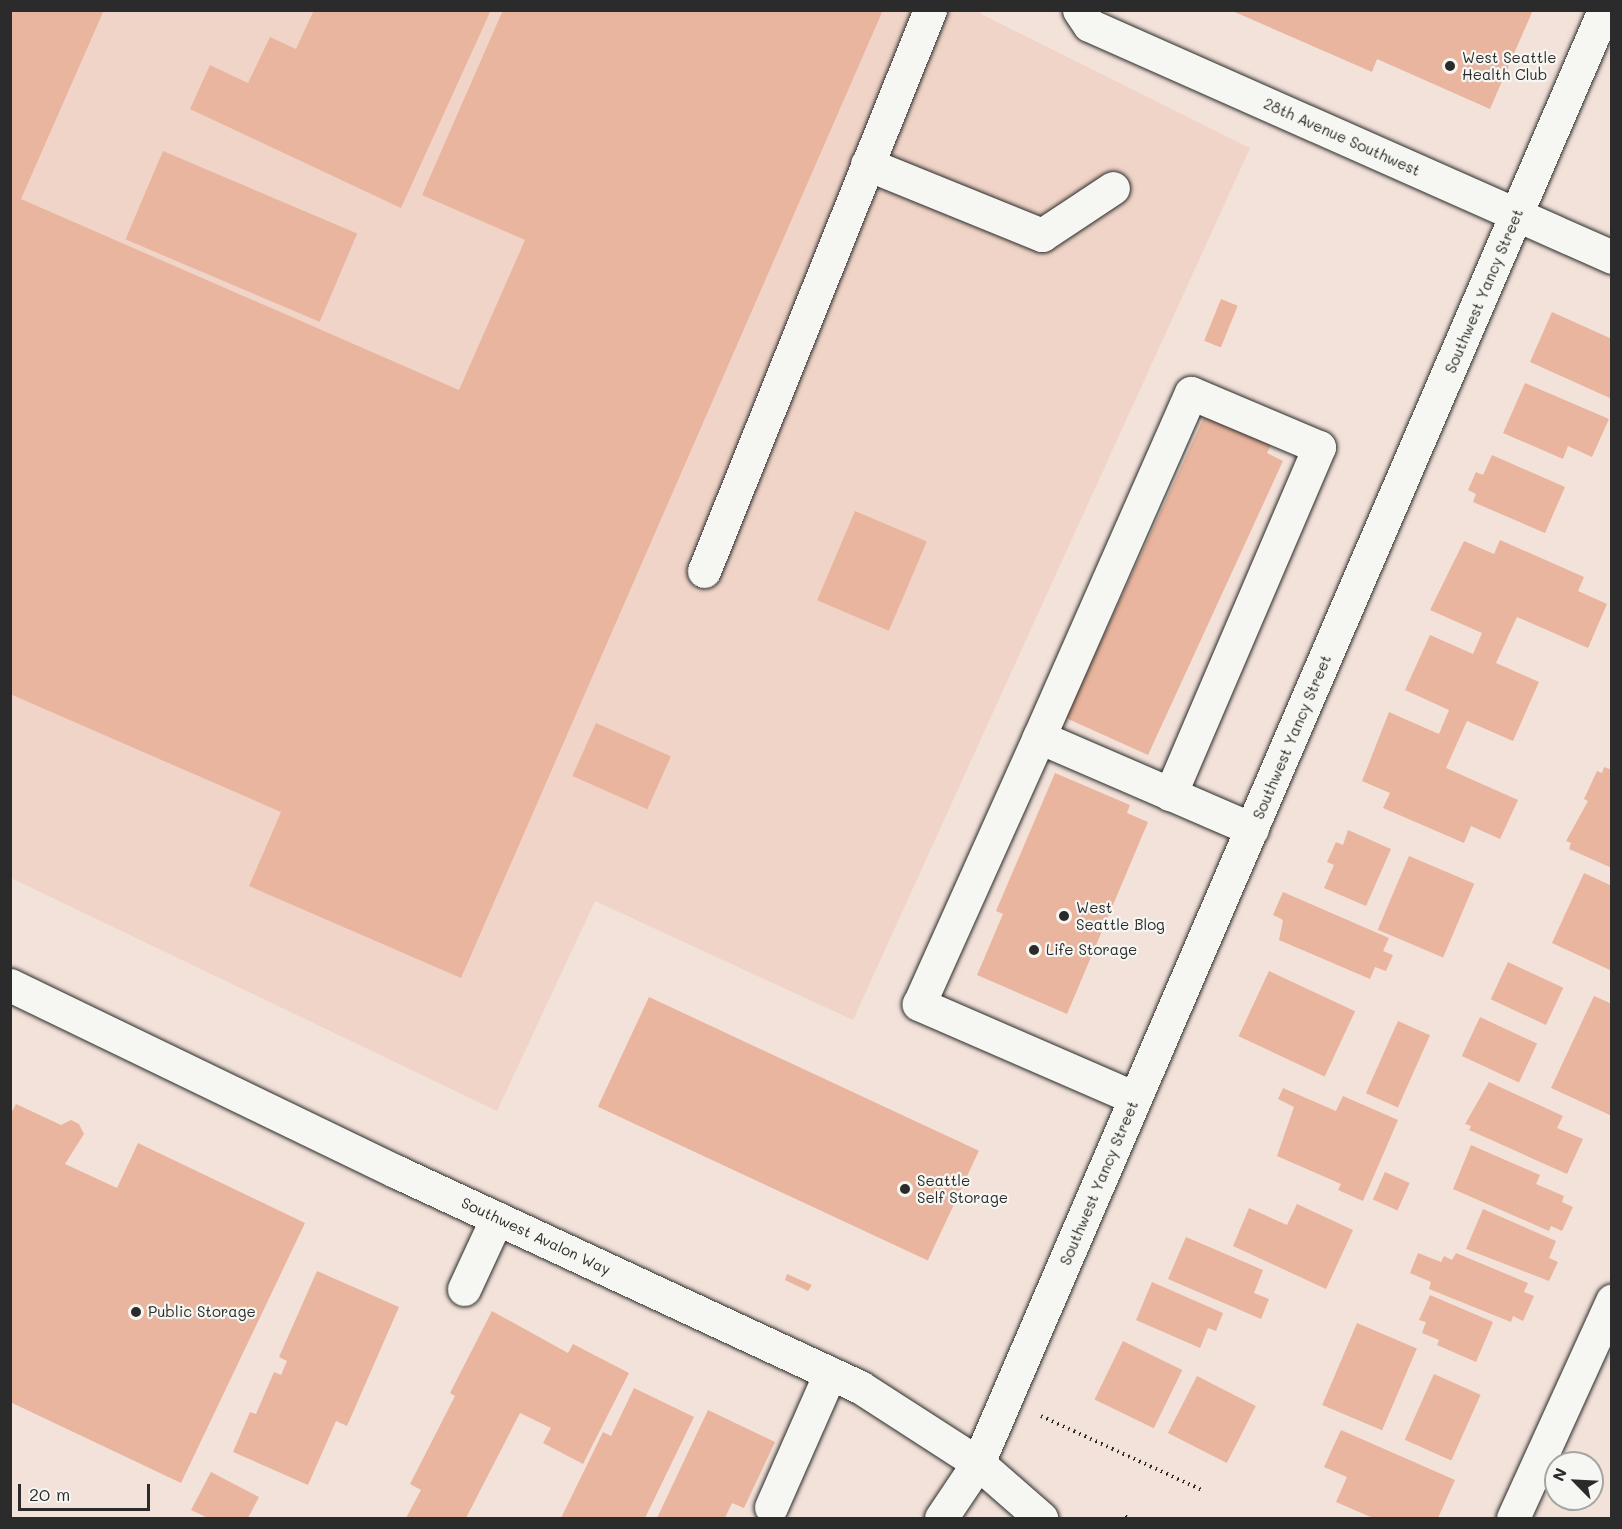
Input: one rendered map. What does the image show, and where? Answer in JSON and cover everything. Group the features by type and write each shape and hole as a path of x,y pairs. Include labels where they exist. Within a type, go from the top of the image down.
{"street":[{"path":"704,571 930,10"},
{"name":"28th Avenue Southwest","path":"1079,10 1089,25 1517,213 1611,257"},
{"name":"Southwest Yancy Street","path":"941,1518 978,1463 1604,10"},
{"path":"867,164 1042,235 1113,188"},
{"path":"1135,1098 920,1004 1191,393 1319,447 1170,794"},
{"path":"1039,737 1252,829"},
{"name":"Southwest Avalon Way","path":"10,985 497,1218 860,1387 978,1463 1041,1518"},
{"path":"464,1289 497,1218"},
{"path":"1513,1518 1611,1301"},
{"path":"771,1507 830,1373"}],"path":[{"path":"1034,1414 1203,1491"}],"shaded area":[{"path":"10,11 982,11 981,14 1250,148 853,1020 595,901 497,1111 11,878"}],"building":[{"path":"10,10 104,10 21,199 459,390 525,240 422,195 503,10 883,10 461,978 249,886 281,812 10,694"},
{"path":"314,10 491,10 401,208 190,109 210,65 248,83 270,37 296,49"},
{"name":"West Seattle Health Club","path":"1230,10 1533,10 1490,109 1377,59 1372,72"},
{"path":"163,151 357,233 320,322 125,239"},
{"path":"1221,299 1238,306 1221,347 1204,341"},
{"path":"1552,312 1612,339 1612,399 1530,362"},
{"path":"1525,383 1609,419 1592,457 1568,446 1563,459 1503,433"},
{"path":"1205,415 1271,445 1267,453 1283,461 1148,755 1066,718"},
{"path":"1492,455 1565,487 1545,533 1473,502 1476,494 1468,490 1476,472 1483,475"},
{"path":"855,511 927,541 889,631 817,600"},
{"path":"1500,540 1584,577 1578,591 1607,604 1588,648 1517,617 1496,663 1539,682 1513,741 1467,721 1446,768 1518,800 1500,839 1471,826 1464,843 1383,808 1390,793 1362,781 1389,712 1439,734 1449,710 1405,690 1430,635 1473,654 1482,633 1430,610 1464,541 1494,554"},
{"path":"596,723 671,756 647,809 572,776"},
{"path":"1604,767 1612,770 1612,868 1569,849 1571,843 1566,841 1588,801 1584,799 1597,771 1602,773"},
{"path":"1055,773 1130,805 1127,813 1148,822 1067,1014 977,975 1003,914 996,911"},
{"path":"1348,830 1391,849 1366,906 1324,888 1334,865 1327,862 1336,842 1343,845"},
{"path":"1409,856 1474,884 1443,957 1378,930"},
{"path":"1584,873 1612,886 1612,971 1552,943"},
{"path":"1283,892 1389,938 1383,951 1393,955 1386,971 1375,967 1370,979 1279,940 1283,920 1273,915"},
{"path":"1508,962 1563,988 1546,1025 1491,999"},
{"path":"1269,971 1355,1011 1325,1076 1239,1036"},
{"path":"1594,996 1612,1004 1612,1116 1551,1088"},
{"path":"649,997 979,1151 928,1260 598,1107"},
{"path":"1480,1017 1537,1044 1519,1083 1462,1056"},
{"path":"1398,1021 1430,1035 1398,1107 1366,1093"},
{"path":"1489,1082 1563,1116 1557,1128 1583,1139 1567,1174 1469,1130 1471,1126 1465,1124"},
{"path":"1283,1088 1336,1111 1343,1096 1398,1120 1363,1201 1338,1190 1341,1184 1277,1156 1294,1107 1278,1099"},
{"name":"Public Storage","path":"16,1104 61,1125 71,1120 79,1124 84,1134 65,1164 117,1188 138,1143 305,1223 181,1483 10,1402 10,1115"},
{"path":"1471,1145 1540,1175 1536,1184 1564,1196 1562,1202 1573,1207 1562,1231 1551,1226 1549,1231 1453,1189"},
{"path":"1385,1172 1410,1183 1397,1210 1373,1199"},
{"path":"1297,1204 1353,1230 1326,1289 1233,1246 1249,1208 1287,1225"},
{"path":"1483,1209 1556,1241 1549,1258 1558,1262 1549,1281 1466,1249"},
{"path":"1186,1237 1263,1270 1254,1293 1269,1299 1261,1319 1168,1279"},
{"path":"1418,1253 1441,1262 1444,1256 1452,1260 1456,1253 1528,1283 1524,1292 1534,1296 1523,1321 1513,1316 1511,1322 1429,1289 1431,1282 1410,1273"},
{"path":"317,1271 399,1307 347,1426 336,1421 308,1485 233,1452 250,1412 256,1414 274,1372 281,1375 287,1361 279,1357"},
{"path":"787,1274 812,1285 808,1291 785,1280"},
{"path":"1152,1282 1223,1313 1216,1331 1208,1328 1200,1348 1136,1320"},
{"path":"1430,1295 1493,1322 1476,1362 1437,1345 1439,1340 1422,1333 1426,1322 1419,1320"},
{"path":"492,1311 568,1353 573,1344 629,1373 583,1464 543,1443 551,1428 520,1413 466,1518 406,1518 421,1490 410,1484 455,1396 450,1393"},
{"path":"1357,1323 1417,1348 1382,1430 1322,1405"},
{"path":"1123,1341 1182,1370 1154,1428 1095,1399"},
{"path":"1434,1374 1481,1395 1451,1461 1405,1440"},
{"path":"1197,1376 1256,1406 1227,1463 1168,1433"},
{"path":"634,1388 694,1417 645,1518 561,1518 603,1432 611,1436"},
{"path":"708,1410 775,1442 744,1508 732,1503 725,1518 657,1518"},
{"path":"1341,1430 1455,1480 1438,1518 1373,1518 1336,1502 1347,1477 1324,1467"},
{"path":"211,1472 259,1497 248,1518 208,1518 191,1510"}],"place":[{"name":"West Seattle Health Club","path":"1450,66"},
{"name":"West Seattle Blog","path":"1064,916"},
{"name":"Life Storage","path":"1034,950"},
{"name":"Seattle Self Storage","path":"905,1189"},
{"name":"Public Storage","path":"136,1312"}]}
